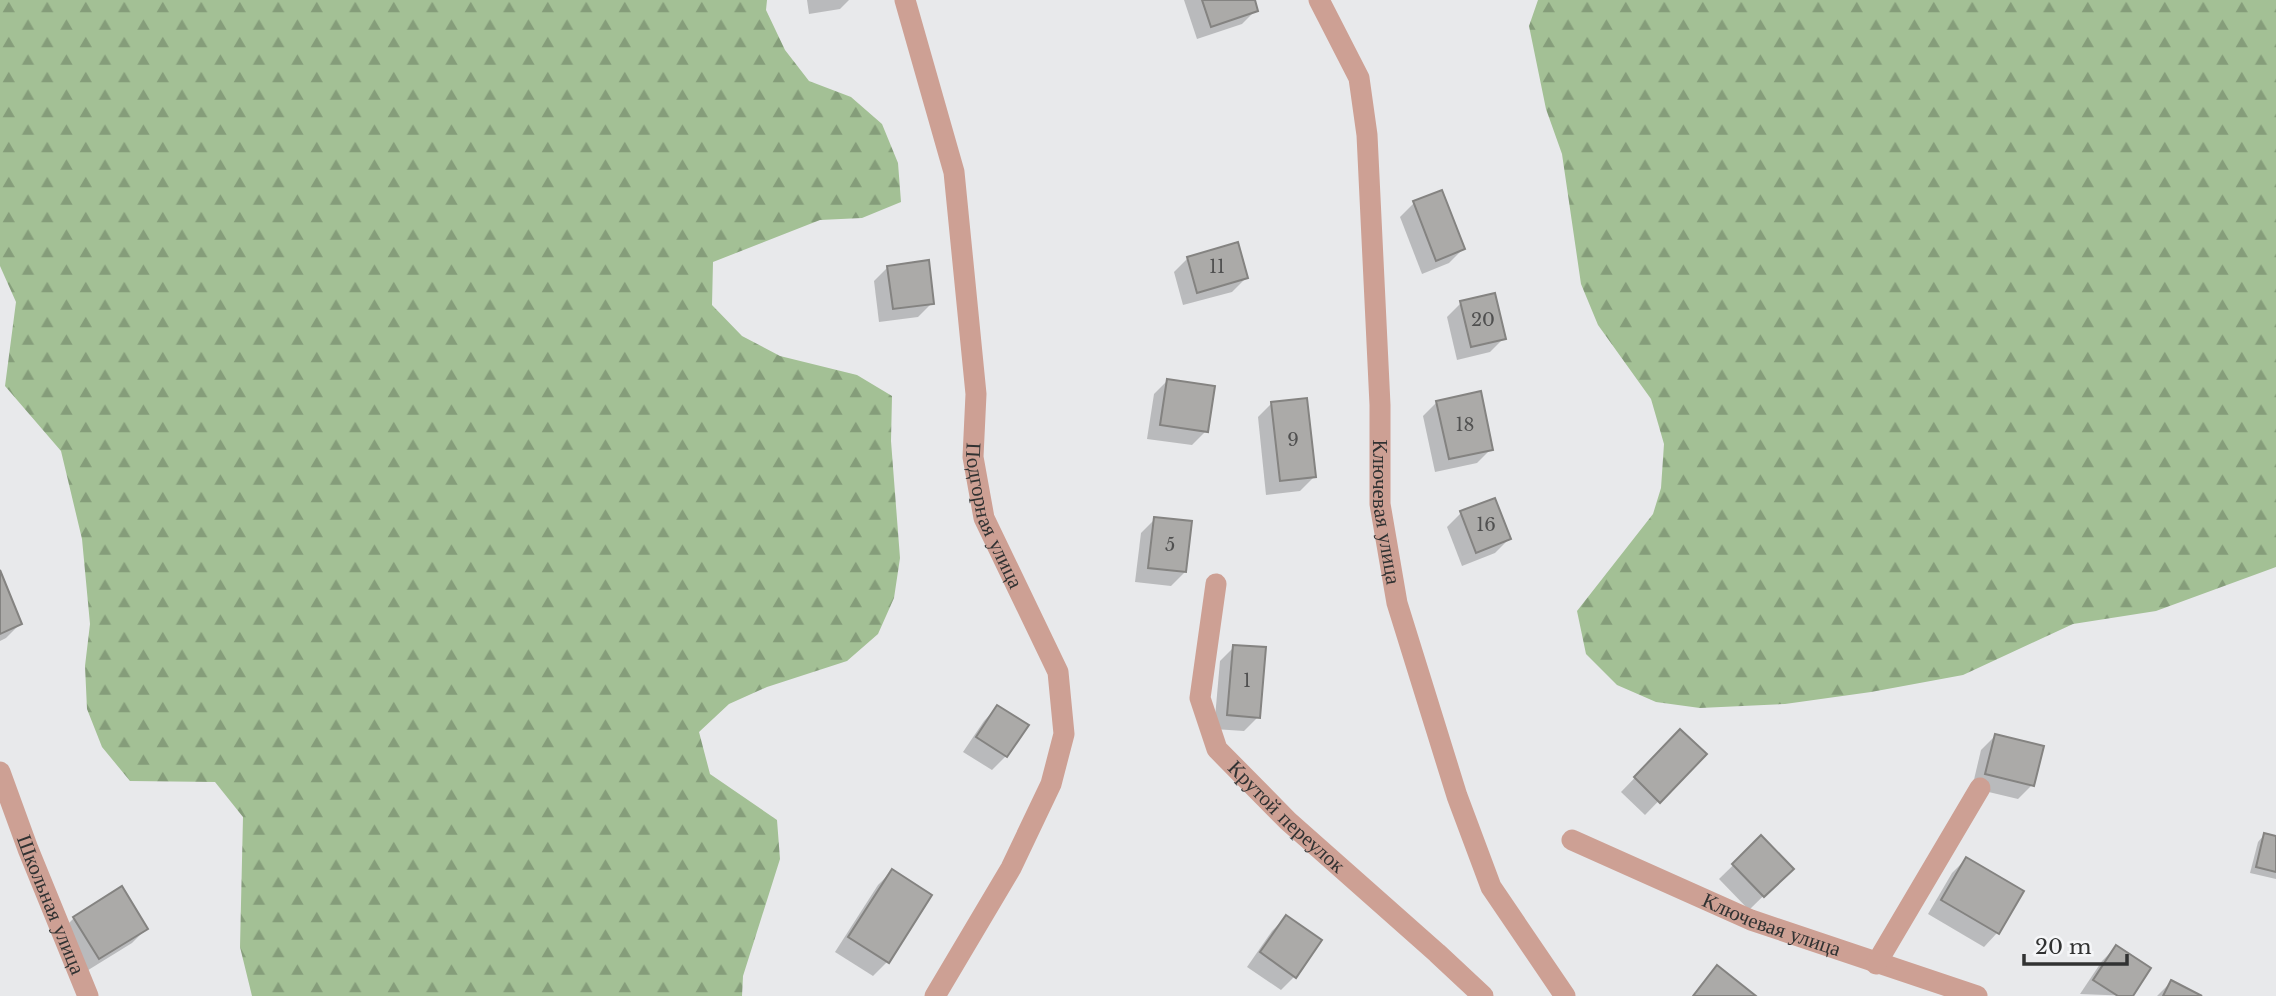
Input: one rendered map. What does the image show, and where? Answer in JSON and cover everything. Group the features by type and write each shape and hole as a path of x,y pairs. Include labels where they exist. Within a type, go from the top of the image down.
{"street":[{"name":"Подгорная улица","path":"905,0 954,172 976,394 973,457 984,517 1058,673 1064,734 1051,784 1011,869 935,996"},
{"name":"Ключевая улица","path":"1319,0 1359,78 1367,135 1379,392 1380,504 1397,603 1457,796 1491,887 1565,996"},
{"name":"Крутой переулок","path":"1216,584 1200,698 1217,749 1288,821 1483,996"},
{"name":"Школьная улица","path":"0,772 88,996"},
{"path":"1876,964 1980,788"},
{"name":"Ключевая улица","path":"1572,840 1751,920 1977,996"}],"green space":[{"path":"0,0 767,0 766,10 785,50 809,81 851,97 882,124 898,163 901,202 862,218 820,220 713,262 712,305 742,336 780,356 857,375 892,396 891,441 900,558 894,598 878,634 847,661 767,687 729,704 699,732 710,774 777,820 780,859 743,976 742,996 252,996 240,947 243,817 215,782 130,781 102,747 87,709 85,666 90,624 82,539 61,451 5,386 16,302 0,266"},
{"path":"1538,0 2276,0 2276,567 2156,611 2073,624 1963,675 1871,692 1785,704 1700,708 1656,702 1617,685 1586,654 1577,611 1653,514 1661,488 1664,444 1651,399 1598,325 1581,284 1562,154 1546,109 1529,26"}],"building":[{"path":"1202,0 1255,0 1258,11 1211,27"},
{"path":"1442,190 1465,249 1436,261 1413,201"},
{"path":"1238,242 1248,278 1197,293 1187,257"},
{"path":"929,260 934,304 893,309 887,266"},
{"path":"1495,293 1506,339 1471,347 1460,301"},
{"path":"1167,379 1215,386 1208,432 1160,425"},
{"path":"1481,391 1493,450 1449,459 1436,401"},
{"path":"1307,398 1316,477 1280,481 1271,402"},
{"path":"1495,498 1511,539 1476,553 1460,511"},
{"path":"1154,517 1192,521 1186,572 1148,568"},
{"path":"0,570 22,624 0,634"},
{"path":"1233,645 1266,647 1260,718 1227,715"},
{"path":"997,705 1029,725 1007,757 976,737"},
{"path":"1680,729 1707,754 1660,803 1634,777"},
{"path":"1995,734 2044,746 2034,786 1985,774"},
{"path":"2264,833 2276,836 2276,872 2256,867"},
{"path":"1761,835 1794,869 1764,897 1732,864"},
{"path":"1966,857 2024,891 1999,934 1941,900"},
{"path":"892,869 932,895 889,963 848,937"},
{"path":"122,886 148,929 99,959 73,917"},
{"path":"1286,915 1322,940 1296,978 1260,952"},
{"path":"2116,945 2151,968 2133,996 2118,996 2093,980"},
{"path":"1717,965 1756,996 1693,996"},
{"path":"2171,980 2202,996 2163,996"}]}
